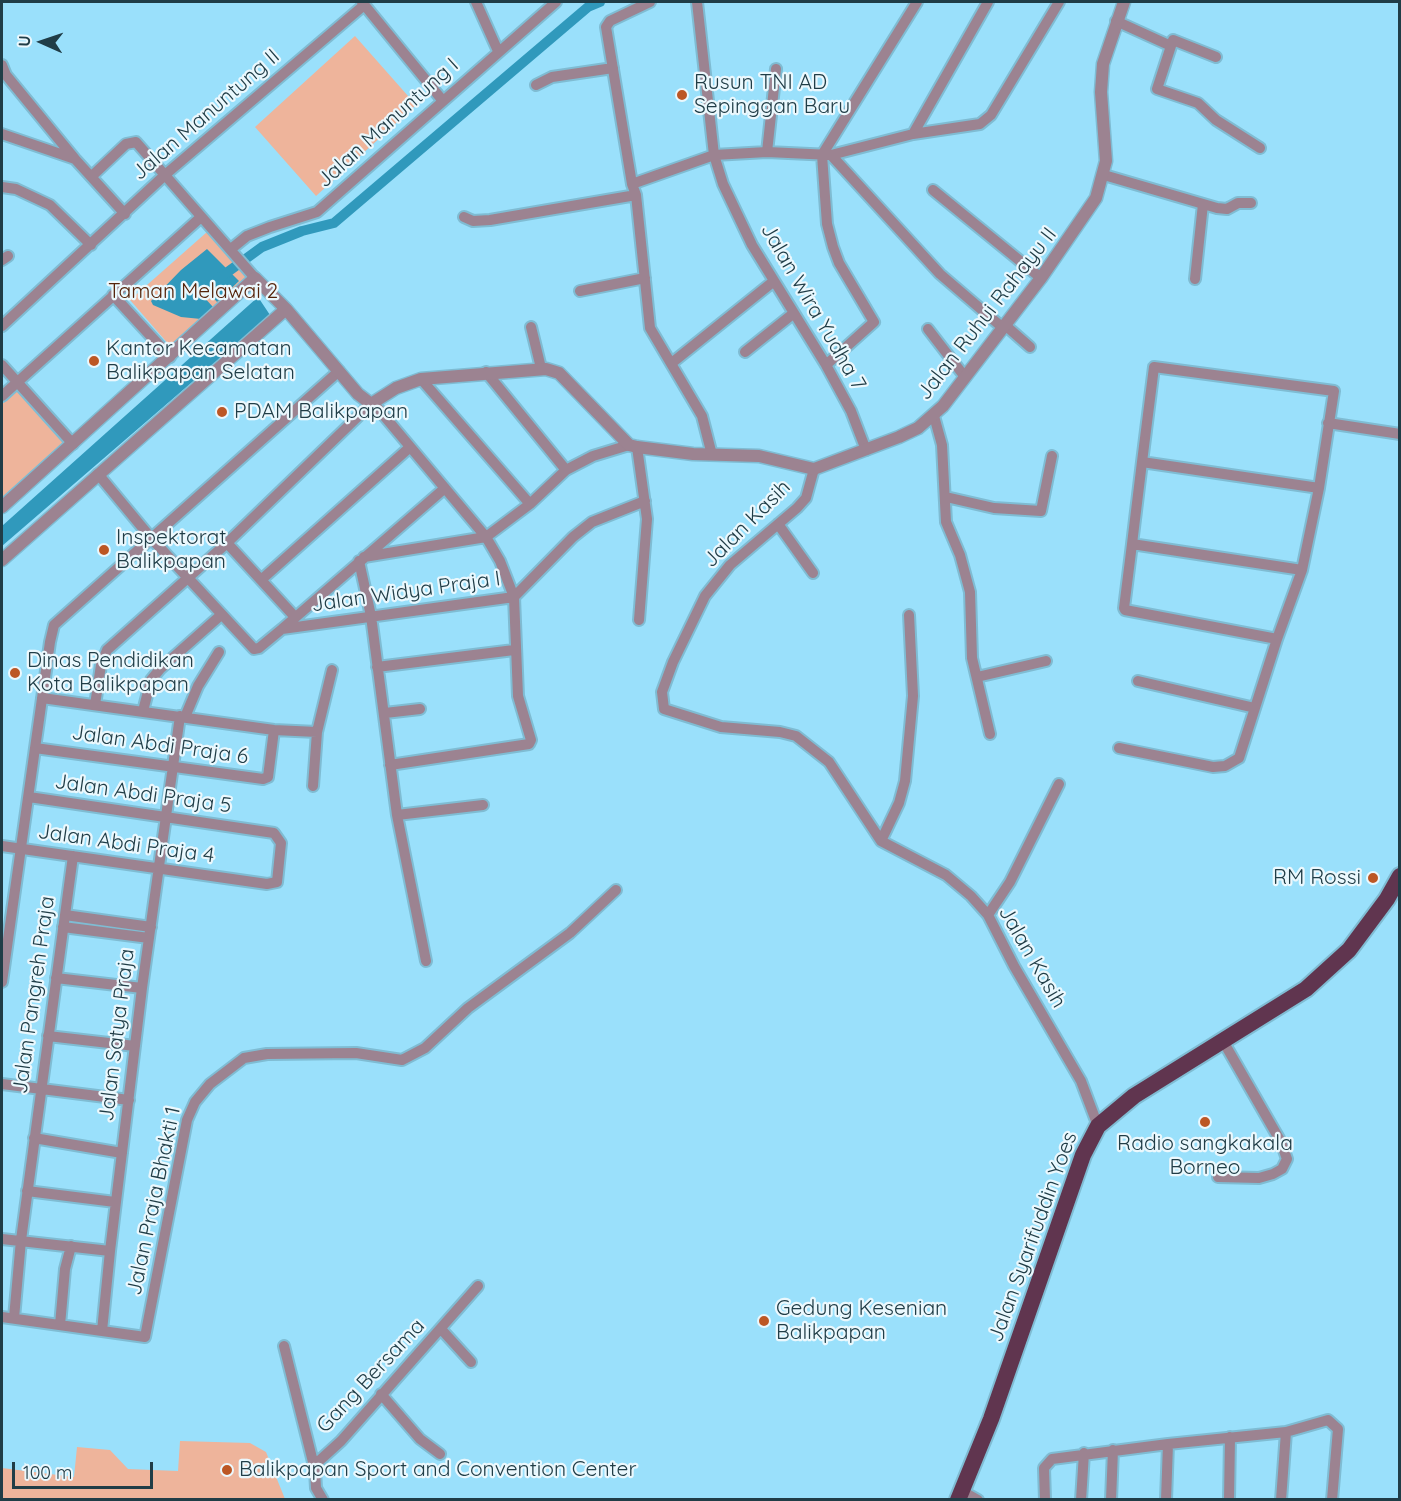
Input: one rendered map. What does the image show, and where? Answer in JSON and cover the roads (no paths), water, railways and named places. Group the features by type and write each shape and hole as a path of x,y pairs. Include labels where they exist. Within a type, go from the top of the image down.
{"highway":[{"name":"Jalan Syarifuddin Yoes","path":"960,1495 991,1419 1083,1155 1098,1126 1134,1096 1306,989 1349,950 1387,899 1400,876"}],"street":[{"path":"476,2 498,51"},
{"name":"Jalan Manuntung I","path":"231,249 247,236 270,226 317,212 498,51 542,6 556,2"},
{"path":"650,2 631,9 607,24 613,68 632,184 636,195 650,328 673,362 702,416 712,455"},
{"name":"Jalan Wira Yudha 7","path":"697,2 714,155 723,184 752,245 826,365 850,411 866,450"},
{"path":"826,365 874,322 839,263 833,247 827,224 826,155 917,2"},
{"path":"913,134 988,2"},
{"path":"632,184 714,155 766,152 826,155 913,134 967,127 986,120 1059,2"},
{"name":"Jalan Ruhui Rahayu II","path":"814,469 918,428 933,417 1004,327 1087,215 1104,175 1101,80 1105,51 1124,2"},
{"path":"363,4 443,101"},
{"name":"Jalan Manuntung II","path":"2,326 166,174 363,4"},
{"path":"1116,21 1171,46"},
{"path":"1216,57 1173,40 1157,89 1198,103 1216,120 1260,148"},
{"path":"536,85 552,78 613,68"},
{"path":"766,152 776,69"},
{"path":"3,72 75,159 125,214"},
{"path":"2,134 75,159"},
{"path":"92,176 131,142 136,142 253,276 283,306 358,394 373,404 486,537 500,561 514,597 514,650 518,696 531,740 529,744 390,765"},
{"path":"826,155 940,274 1030,346"},
{"path":"1104,175 1223,209 1238,203 1251,203"},
{"path":"2,187 24,192 50,205 91,245"},
{"path":"933,190 1041,278"},
{"path":"464,217 473,221 490,220 636,195"},
{"path":"1195,279 1203,204"},
{"path":"2,396 201,217"},
{"path":"2,507 170,357 253,276"},
{"path":"580,291 645,278"},
{"path":"673,362 774,281"},
{"path":"117,292 170,357"},
{"path":"2,560 283,306"},
{"path":"745,352 794,313"},
{"path":"531,327 541,368"},
{"path":"928,329 965,377"},
{"path":"2,365 73,444"},
{"path":"1119,748 1213,767 1225,766 1239,758 1302,570 1335,394 1333,390 1156,365 1125,610 1277,639"},
{"path":"95,705 101,665 107,650 227,543 373,404 396,388 421,379 541,368 559,373 633,446 647,519 639,620"},
{"path":"2,981 54,625 339,370"},
{"path":"486,372 566,470"},
{"path":"421,379 530,504"},
{"path":"933,417 942,445 946,522 960,555 970,592 970,638 990,734"},
{"path":"1328,423 1400,434"},
{"path":"362,559 486,537 530,504 566,470 593,456 633,446 712,455 759,456 814,469"},
{"path":"261,580 409,448"},
{"path":"946,497 994,508 1041,511 1052,456"},
{"path":"1142,462 1318,488"},
{"name":"Jalan Kasih","path":"814,469 806,498 730,565 705,596 673,662 662,692 664,709 721,727 780,732 796,736 829,762 881,841 946,875 971,896 988,915 1014,966 1081,1081 1098,1126"},
{"path":"98,474 151,538 254,649 259,648 282,629 445,488"},
{"name":"Jalan Widya Praja I","path":"282,629 514,597 573,537 592,522 645,501"},
{"path":"778,524 813,573"},
{"path":"227,543 295,617"},
{"path":"1132,544 1302,570"},
{"path":"362,559 385,713 397,815 426,961"},
{"path":"143,711 151,680 221,615"},
{"path":"881,841 905,781 913,696 909,615"},
{"path":"377,668 514,650"},
{"name":"Jalan Satya Praja","path":"102,1331 115,1202 173,767 182,716 193,693 219,652"},
{"path":"977,677 1046,661"},
{"path":"313,786 317,732 332,670"},
{"path":"1138,681 1255,708"},
{"path":"42,698 274,730 317,732"},
{"path":"385,713 420,709"},
{"name":"Jalan Abdi Praja 6","path":"35,748 266,778 274,730"},
{"path":"988,915 1010,882 1059,784"},
{"name":"Jalan Abdi Praja 5","path":"28,797 274,833 281,839 280,872 277,882 272,884 246,880"},
{"path":"397,815 483,805"},
{"name":"Jalan Abdi Praja 4","path":"2,846 246,880"},
{"name":"Jalan Pangreh Praja","path":"14,1318 27,1191 73,856"},
{"name":"Jalan Praja Bhakti 1","path":"2,1317 146,1337 187,1120 195,1102 224,1071 244,1058 267,1054 356,1053 402,1060 424,1048 468,1008 546,952 616,890"},
{"path":"65,915 150,933"},
{"path":"63,927 150,933"},
{"path":"56,978 142,988"},
{"path":"48,1036 135,1046"},
{"path":"1218,1177 1259,1178 1282,1169 1287,1159 1281,1142 1223,1041"},
{"path":"2,1084 129,1100"},
{"path":"34,1138 122,1153"},
{"path":"27,1191 115,1202"},
{"path":"2,1239 110,1251"},
{"path":"60,1325 65,1269 71,1246"},
{"name":"Gang Bersama","path":"315,1470 319,1461 341,1441 478,1286"},
{"path":"441,1329 471,1362"},
{"path":"284,1346 315,1470 316,1488 322,1500"},
{"path":"381,1394 420,1439 440,1454"},
{"path":"1045,1500 1044,1468 1052,1459 1084,1453 1286,1432 1328,1420 1338,1429 1332,1500"},
{"path":"1281,1500 1286,1432"},
{"path":"1229,1500 1230,1437"},
{"path":"1166,1500 1168,1444"},
{"path":"1111,1500 1113,1450"},
{"path":"1081,1500 1084,1453"},
{"path":"960,1495 978,1500"}],"water":[{"path":"207,249 239,281 217,302 206,290 202,295 213,307 201,319 181,317 153,305 151,301 181,270"},
{"path":"258,297 270,315 2,546 2,526"}],"waterway":[{"path":"218,279 262,247 302,231 334,223 588,7 600,2"}],"place":[{"name":"Rusun TNI AD Sepinggan Baru","path":"682,95"},
{"name":"Kantor Kecamatan Balikpapan Selatan","path":"94,361"},
{"name":"PDAM Balikpapan","path":"222,412"},
{"name":"Inspektorat Balikpapan","path":"104,550"},
{"name":"Dinas Pendidikan Kota Balikpapan","path":"15,673"},
{"name":"RM Rossi","path":"1373,878"},
{"name":"Radio sangkakala Borneo","path":"1205,1122"},
{"name":"Gedung Kesenian Balikpapan","path":"764,1321"},
{"name":"Balikpapan Sport and Convention Center","path":"227,1470"}],"park label":[{"name":"Taman Melawai 2","path":"193,292"}]}
